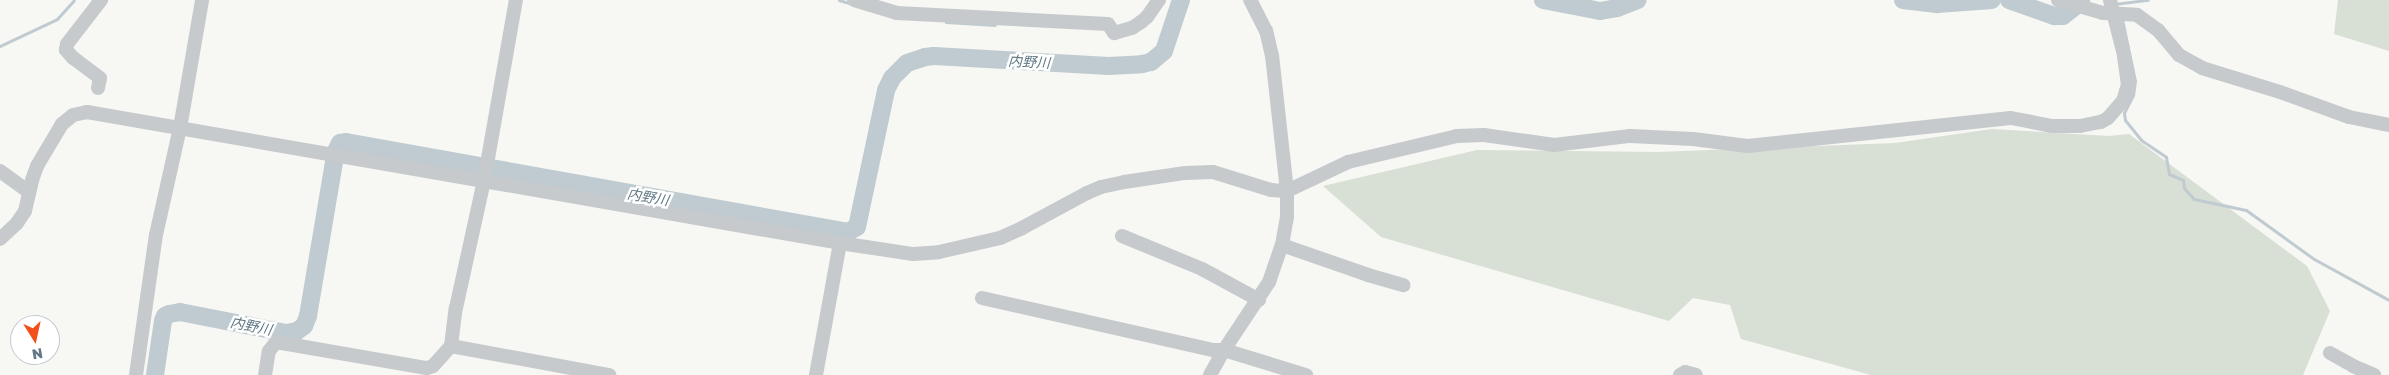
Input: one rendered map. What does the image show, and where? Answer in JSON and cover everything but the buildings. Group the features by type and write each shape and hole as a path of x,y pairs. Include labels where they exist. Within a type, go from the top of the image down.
{"street":[{"path":"98,88 100,78 73,58 66,50 67,44 101,0"},
{"path":"136,375 156,235 180,128 202,0"},
{"path":"265,375 269,350 276,342 427,368 433,366 450,346 456,308 484,181 516,0"},
{"path":"854,0 897,13 1108,24 1114,33 1132,28 1147,17 1159,0"},
{"path":"1210,375 1224,350 1269,282 1282,245 1287,216 1287,191 1272,56 1266,30 1250,0"},
{"path":"2058,0 2091,10 2112,7 2137,15 2158,30 2179,55 2202,68 2280,92 2349,117 2389,124"},
{"path":"0,239 17,222 25,210 28,192 37,166 62,124 73,115 93,112 840,243 913,254 939,252 1000,238 1101,187 1185,173 1213,172 1272,190 1287,191 1348,162 1457,136 1484,136 1554,145 1630,136 1693,139 1748,146 2011,118 2052,126 2080,126 2101,122 2115,112 2123,101 2128,84 2124,55 2112,7"},
{"path":"0,171 28,192"},
{"path":"1122,236 1202,270 1258,300"},
{"path":"816,375 840,243"},
{"path":"1282,245 1368,275 1404,285"},
{"path":"982,298 1213,350 1224,350 1306,375"},
{"path":"450,346 609,375"},
{"path":"2330,353 2374,375"},
{"path":"1680,375 1685,372 1696,375"}],"shaded area":[{"path":"2338,0 2389,0 2389,51 2334,34"},
{"path":"1992,129 2109,136 2129,134 2307,266 2330,311 2303,375 1871,375 1741,339 1730,305 1693,298 1669,321 1381,237 1323,186 1477,150 1658,152 1895,143"}],"waterway":[{"path":"0,46 57,19 74,0"},
{"path":"839,0 852,4"},
{"name":"内野川","path":"155,375 163,321 165,316 169,314 180,312 286,333 297,331 304,326 308,316 336,151 340,143 346,142 848,232 857,227 886,90 892,78 907,63 934,56 1109,66 1151,62 1164,51 1181,0"},
{"name":"内野川","path":"1543,0 1600,11 1617,8 1638,0"},
{"name":"内野川","path":"1903,0 1937,4 1992,0"},
{"name":"内野川","path":"2009,0 2054,16 2063,16 2081,2"},
{"path":"2114,4 2148,0"},
{"path":"2122,19 2135,81 2133,95 2124,113 2125,120 2141,140 2166,157 2169,174 2183,180 2184,188 2194,199 2246,210 2314,259 2389,300"},
{"path":"946,22 995,25"}]}
